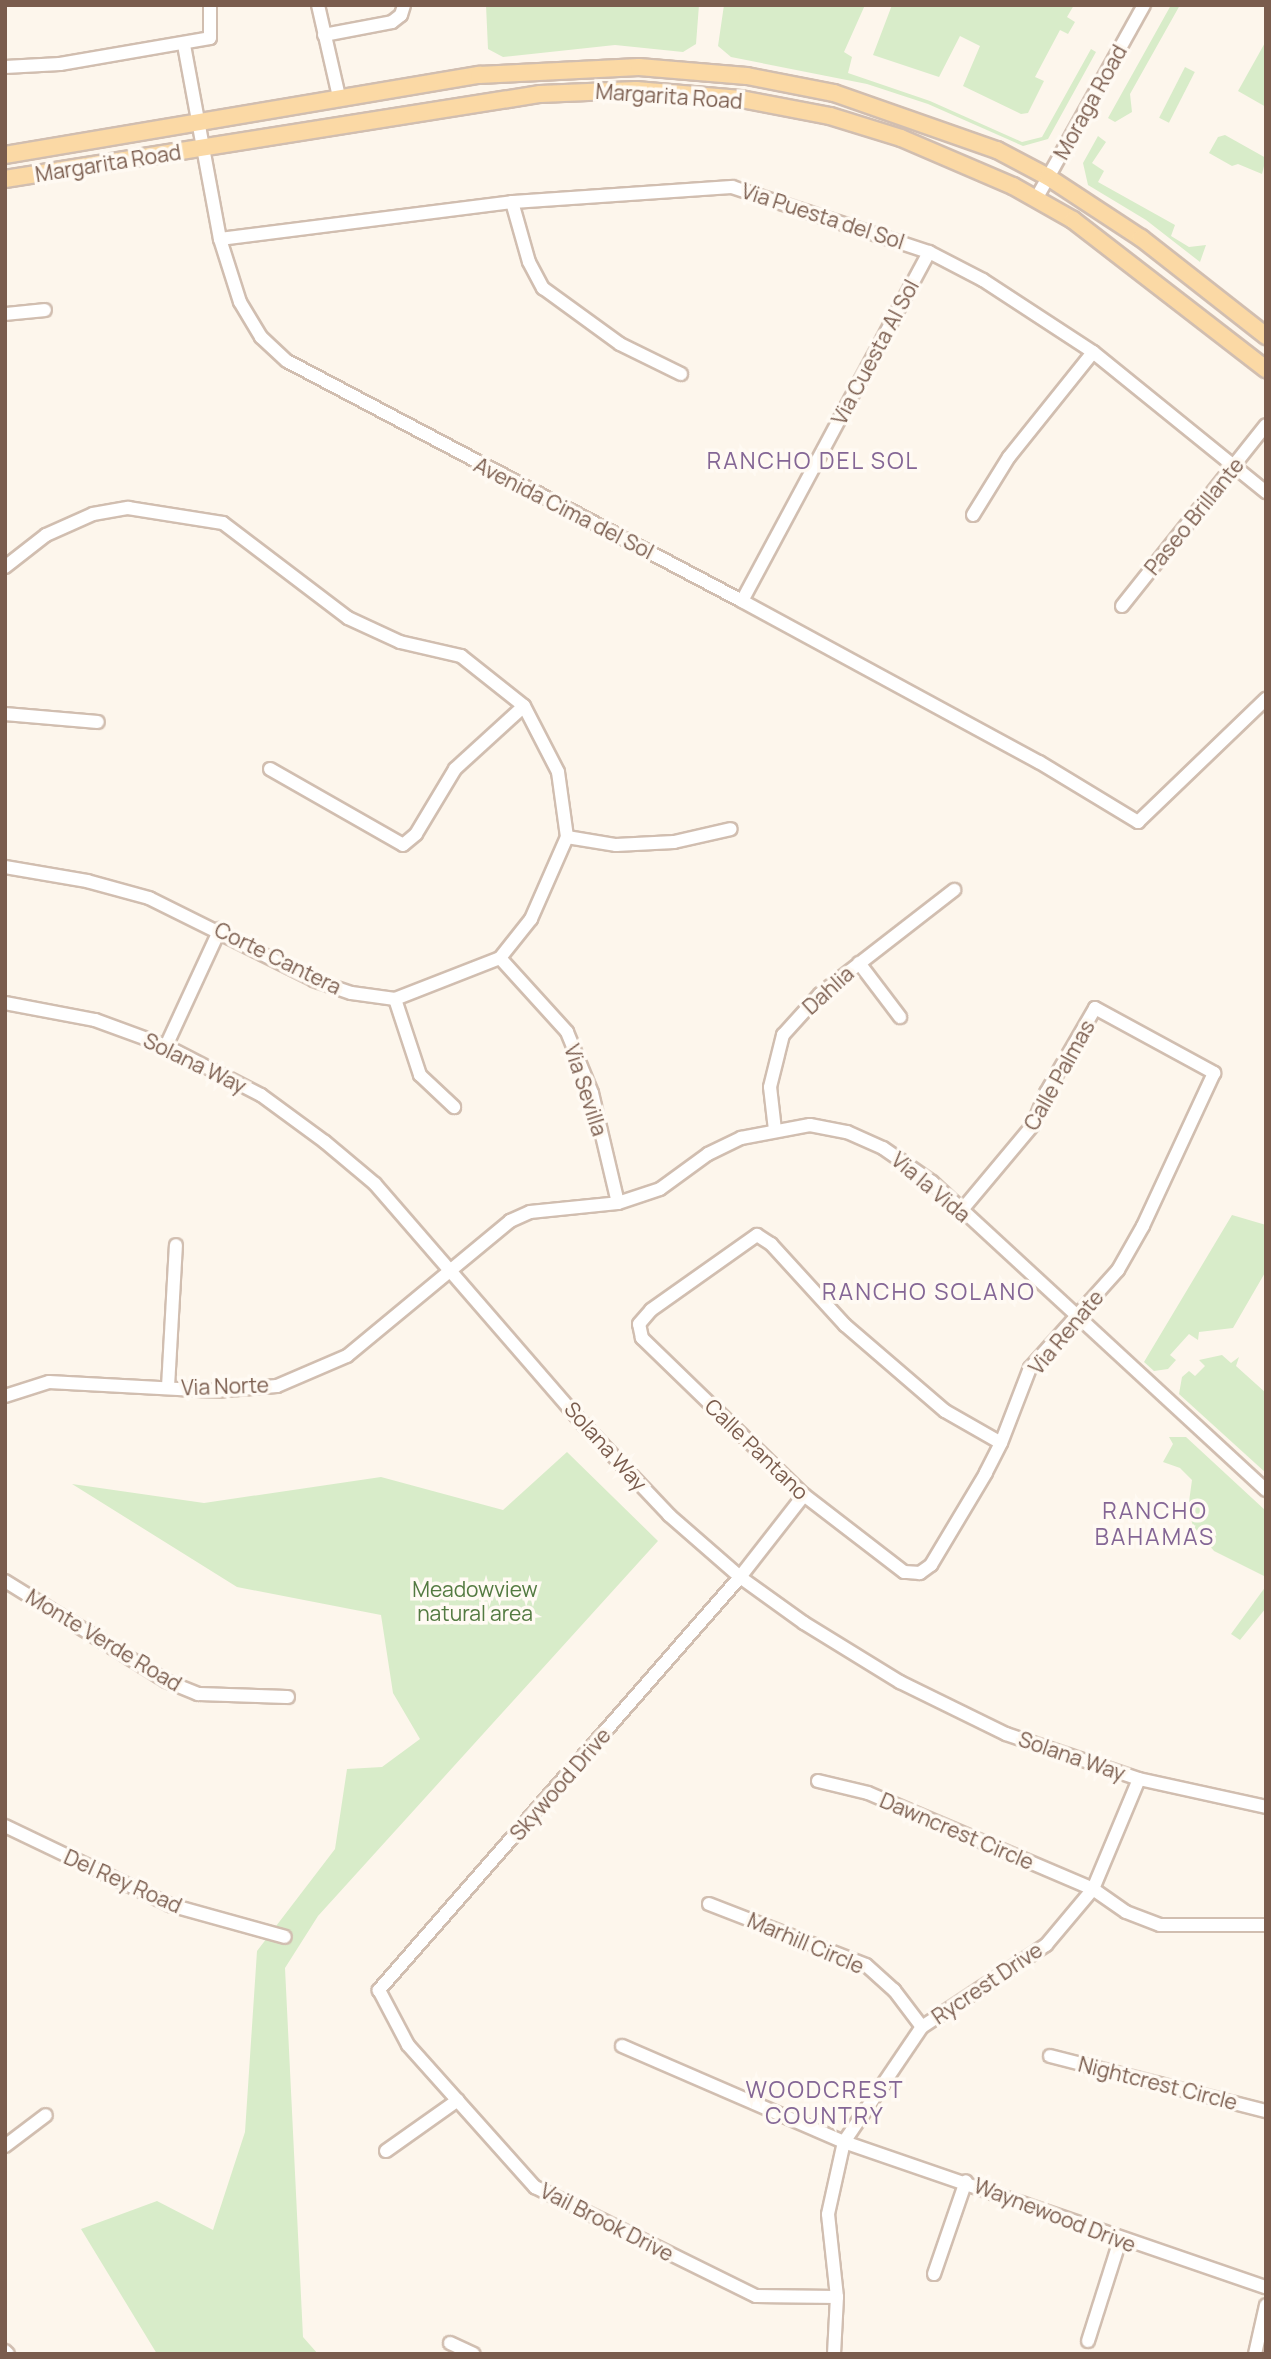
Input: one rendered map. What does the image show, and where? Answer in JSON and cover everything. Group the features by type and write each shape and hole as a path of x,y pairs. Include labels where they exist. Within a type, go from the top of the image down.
{"main road":[{"name":"Margarita Road","path":"5,155 479,75 598,67 704,70 834,93 892,110 997,150 1048,177 1141,238 1266,336"},
{"name":"Margarita Road","path":"5,179 488,100 570,91 636,90 741,99 830,116 912,142 1036,199 1140,268 1266,369"}],"street":[{"path":"5,67 184,45 210,38 210,5"},
{"path":"318,5 339,97"},
{"name":"Moraga Road","path":"1036,199 1144,5"},
{"path":"324,35 392,22 402,10"},
{"name":"Avenida Cima del Sol","path":"184,45 220,239 240,302 261,337 287,361 742,601 1039,762 1138,822 1266,699"},
{"name":"Via Puesta del Sol","path":"220,239 512,202 732,187 929,252 1045,317 1093,352 1266,492"},
{"path":"512,202 529,262 543,288 620,344 681,374"},
{"name":"Via Cuesta Al Sol","path":"742,601 929,252"},
{"path":"5,314 45,310"},
{"path":"973,515 1009,457 1093,352"},
{"name":"Paseo Brillante","path":"1122,606 1266,425"},
{"path":"5,567 46,535 93,514 128,508 223,523 348,618 400,642 461,656 524,706 558,772 567,837 531,919 500,958"},
{"path":"271,769 402,845 416,834 455,769 524,706"},
{"path":"5,714 98,722"},
{"path":"567,837 628,845 674,842 730,829"},
{"name":"Corte Cantera","path":"5,867 88,881 149,898 220,929 314,979 351,993 395,999 500,958"},
{"name":"Dahlia","path":"775,1130 770,1087 783,1035 820,994 954,890"},
{"path":"166,1046 220,929"},
{"name":"Via Sevilla","path":"500,958 567,1032 592,1093 618,1203"},
{"path":"859,963 900,1017"},
{"path":"395,999 420,1075 454,1107"},
{"name":"Solana Way","path":"5,1003 95,1020 166,1046 261,1095 326,1142 375,1184 451,1267 584,1425 669,1515 740,1577 850,1653 964,1715 1139,1779 1266,1807"},
{"name":"Calle Palmas","path":"961,1211 1033,1125 1095,1008 1214,1073"},
{"name":"Via Renate","path":"904,1572 920,1573 931,1565 1001,1443 1030,1368 1118,1270 1143,1226 1214,1073"},
{"name":"Via la Vida","path":"451,1267 510,1221 530,1212 618,1203 660,1189 708,1154 741,1138 810,1125 847,1132 883,1148 932,1182 1266,1490"},
{"name":"Calle Pantano","path":"904,1572 804,1495 642,1338 639,1324 651,1310 757,1235 771,1244 845,1325 945,1411 1001,1443"},
{"path":"168,1387 176,1245"},
{"name":"Via Norte","path":"5,1396 49,1382 215,1391 277,1386 348,1356 451,1267"},
{"name":"Skywood Drive","path":"379,1990 740,1577 804,1495"},
{"name":"Monte Verde Road","path":"5,1581 166,1681 198,1694 288,1697"},
{"name":"Rycrest Drive","path":"834,2354 837,2297 828,2214 844,2142 922,2027 1046,1945 1093,1889 1139,1779"},
{"name":"Dawncrest Circle","path":"818,1781 868,1793 1093,1889 1126,1912 1160,1925 1266,1925"},
{"name":"Del Rey Road","path":"5,1826 170,1905 285,1937"},
{"name":"Marhill Circle","path":"709,1904 866,1965 894,1990 922,2027"},
{"name":"Vail Brook Drive","path":"379,1990 408,2045 535,2187 756,2296 837,2297"},
{"name":"Waynewood Drive","path":"622,2046 844,2142 966,2181 1120,2240 1266,2287"},
{"name":"Nightcrest Circle","path":"1049,2056 1266,2111"},
{"path":"386,2151 458,2100"},
{"path":"5,2146 46,2115"},
{"path":"934,2274 966,2181"},
{"path":"1088,2340 1120,2240"},
{"path":"1255,2354 1266,2305"},
{"path":"450,2343 474,2354"}],"green space":[{"path":"486,5 699,5 696,44 683,52 615,45 503,57 488,49"},
{"path":"724,5 865,5 844,52 852,57 848,73 930,101 1022,142 1042,137 1091,49 1096,52 1048,139 1023,146 928,104 867,84 731,57 718,46"},
{"path":"892,5 1074,5 1067,17 1075,22 1068,34 1060,30 1035,77 1044,81 1028,113 1021,114 963,86 980,46 960,36 939,77 873,55"},
{"path":"1171,5 1180,5 1130,94 1132,112 1115,122 1108,118"},
{"path":"1266,41 1266,107 1238,91"},
{"path":"1185,67 1195,72 1169,123 1159,118"},
{"path":"1225,135 1266,158 1262,174 1238,164 1232,166 1209,153 1218,137"},
{"path":"1098,136 1106,142 1092,163 1104,171 1098,182 1175,225 1171,236 1189,247 1206,245 1200,262 1146,220 1088,185 1083,163"},
{"path":"1232,1215 1266,1225 1266,1271 1233,1328 1199,1332 1198,1340 1189,1334 1170,1355 1176,1360 1168,1369 1154,1371 1144,1362"},
{"path":"1222,1355 1231,1363 1239,1357 1236,1366 1266,1393 1266,1473 1179,1394 1182,1377 1189,1371 1195,1376 1205,1366 1199,1360"},
{"path":"1169,1437 1186,1437 1266,1511 1266,1577 1214,1551 1193,1526 1188,1509 1192,1480 1180,1468 1163,1462 1173,1444"},
{"name":"Meadowview natural area","path":"567,1452 658,1541 318,1916 285,1968 303,2337 318,2354 157,2354 81,2229 157,2201 213,2230 245,2132 257,1951 335,1849 347,1769 382,1767 420,1739 393,1693 381,1615 237,1587 72,1484 204,1503 381,1477 503,1510"},
{"path":"1266,1586 1266,1608 1240,1640 1231,1634"}],"district":[{"name":"RANCHO DEL SOL","path":"813,460"},
{"name":"RANCHO SOLANO","path":"929,1291"},
{"name":"RANCHO BAHAMAS","path":"1155,1523"},
{"name":"WOODCREST COUNTRY","path":"825,2102"}]}
